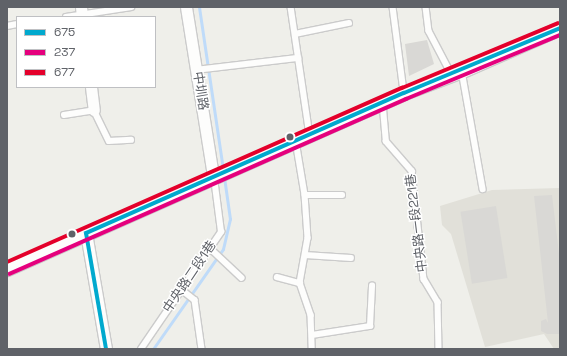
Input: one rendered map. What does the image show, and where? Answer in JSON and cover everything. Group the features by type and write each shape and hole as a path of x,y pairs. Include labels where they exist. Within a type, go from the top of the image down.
{"street":[{"name":"中圳路","path":"186,7 213,176"},
{"path":"7,268 404,93 560,28"},
{"path":"91,88 94,110"},
{"path":"86,233 106,349"}],"lane":[{"path":"70,16 82,13 131,7"},
{"path":"291,7 310,135"},
{"path":"393,7 404,93"},
{"path":"426,7 429,31 457,72 482,189"},
{"path":"295,34 349,23"},
{"path":"196,70 298,58"},
{"name":"中央路一段221巷","path":"383,103 386,141 412,171 424,279 438,302 439,349"},
{"path":"64,115 94,110 109,141 131,140"},
{"path":"296,141 305,195 308,238 300,283 311,315 312,349"},
{"name":"中央路二段1巷","path":"141,349 211,249 221,232 213,176"},
{"path":"305,195 342,195"},
{"path":"211,249 242,278"},
{"path":"305,255 351,258"},
{"path":"277,277 300,283"},
{"path":"312,335 370,326 372,286"},
{"path":"182,290 195,300 202,349"}],"shaded area":[{"path":"560,188 560,349 554,349 544,334 485,347 451,234 442,225 440,206 492,190"}],"building":[{"path":"427,40 434,64 409,76 405,44"},
{"path":"552,195 560,262 560,334 547,334 541,331 541,321 546,319 548,323 534,196"},
{"path":"496,206 507,278 472,284 460,212"}],"waterway":[{"path":"199,7 223,169"},
{"path":"153,349 223,249 230,219 224,177"}],"transit line":[{"name":"677","path":"7,262 402,88 558,23"},
{"name":"675","path":"86,233 404,93 560,28"},
{"name":"237","path":"9,274 406,99 560,35"},
{"name":"675","path":"86,233 106,349"}]}
